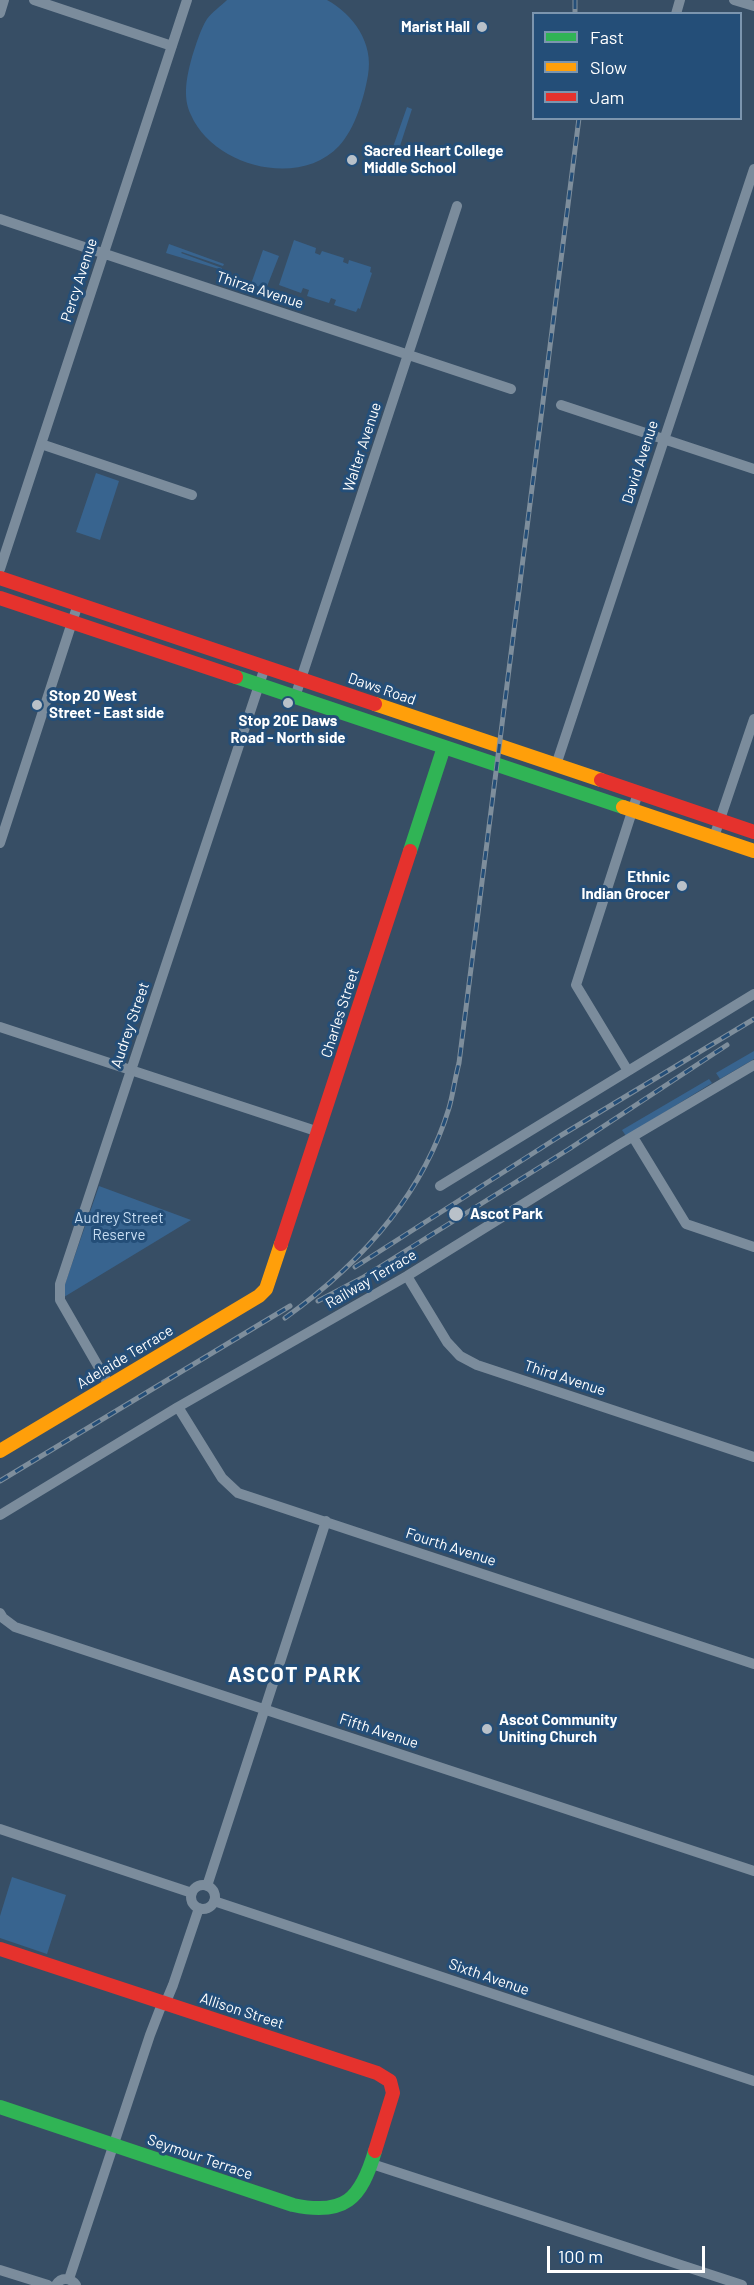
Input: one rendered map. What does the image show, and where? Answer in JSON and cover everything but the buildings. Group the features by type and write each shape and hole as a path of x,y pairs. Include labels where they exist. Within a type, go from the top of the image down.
{"street":[{"path":"0,13 4,0"},
{"path":"34,0 172,46"},
{"name":"Percy Avenue","path":"0,569 187,0"},
{"path":"734,0 754,6"},
{"name":"David Avenue","path":"556,765 754,169"},
{"name":"Walter Avenue","path":"295,697 457,206"},
{"name":"Thirza Avenue","path":"0,219 511,389"},
{"path":"561,405 754,469"},
{"path":"41,444 192,495"},
{"name":"Daws Road","path":"0,578 754,832"},
{"path":"0,598 754,851"},
{"path":"0,843 78,604"},
{"name":"Audrey Street","path":"109,1385 60,1300 60,1284 265,667"},
{"path":"714,837 754,718"},
{"name":"Charles Street","path":"266,1289 444,747"},
{"path":"628,1071 576,985 638,793"},
{"path":"440,1186 754,994"},
{"path":"0,1027 319,1132"},
{"name":"Railway Terrace","path":"0,1515 178,1407 407,1276 754,1065"},
{"path":"633,1137 686,1224 754,1247"},
{"name":"Third Avenue","path":"407,1276 447,1342 460,1356 477,1365 754,1457"},
{"name":"Adelaide Terrace","path":"0,1451 259,1296 266,1289"},
{"name":"Fourth Avenue","path":"178,1407 222,1478 238,1492 754,1664"},
{"path":"207,1886 326,1521"},
{"name":"Fifth Avenue","path":"0,1613 15,1627 754,1870"},
{"path":"0,1829 192,1893"},
{"path":"198,1886 207,1886 214,1892 214,1901 209,1906 200,1908 192,1902 192,1893 198,1886"},
{"name":"Sixth Avenue","path":"214,1901 754,2081"},
{"path":"56,2285 61,2279 73,2282 150,2035 173,1985 200,1908"},
{"name":"Allison Street","path":"0,1948 385,2076 390,2081 393,2093 372,2164"},
{"name":"Seymour Terrace","path":"0,2107 293,2205 312,2209 342,2205 365,2181 372,2164"},
{"path":"372,2164 742,2285"},
{"path":"0,2270 48,2285"}],"green space":[{"path":"227,0 327,0 345,13 360,31 365,41 369,63 361,103 345,139 322,159 302,166 280,169 258,166 237,159 202,133 191,115 186,93 192,57 207,19"},
{"path":"407,107 412,109 399,149 393,147"},
{"path":"294,240 316,248 315,253 320,255 322,251 344,258 343,262 348,264 349,260 371,267 370,272 372,273 360,309 358,308 356,312 334,305 336,300 331,298 329,303 307,296 309,290 303,288 301,293 279,285"},
{"path":"169,244 224,264 223,266 181,253 222,268 222,270 166,253"},
{"path":"263,250 279,256 266,289 251,284"},
{"path":"96,473 119,481 100,540 76,532"},
{"path":"754,1051 754,1059 720,1079 716,1073"},
{"path":"709,1079 712,1083 626,1136 622,1130"},
{"name":"Audrey Street Reserve","path":"99,1186 191,1220 64,1297 64,1287"},
{"path":"12,1877 66,1895 47,1954 0,1938 0,1916"}],"railway":[{"path":"575,0 575,12"},
{"path":"285,1318 338,1275 362,1252 405,1200 437,1140 450,1103 459,1063 579,120"},
{"path":"355,1267 560,1136 754,1019"},
{"path":"318,1301 362,1278 569,1149 727,1045"},
{"path":"0,1481 290,1306"}],"traffic: fast":[{"path":"236,677 623,807"},
{"path":"410,851 444,747"},
{"path":"0,2107 293,2205 311,2208 338,2205 357,2192 370,2168 375,2151"}],"traffic: slow":[{"path":"375,704 601,780"},
{"path":"623,807 754,851"},
{"path":"0,1451 259,1296 266,1289 281,1244"}],"traffic: jam":[{"path":"0,578 375,704"},
{"path":"0,598 236,677"},
{"path":"601,780 754,832"},
{"path":"281,1244 410,851"},
{"path":"0,1949 377,2073 390,2081 393,2093 375,2151"}],"place":[{"name":"Marist Hall","path":"482,27"},
{"name":"Sacred Heart College Middle School","path":"352,160"},
{"name":"Stop 20E Daws Road - North side","path":"288,703"},
{"name":"Stop 20 West Street - East side","path":"37,705"},
{"name":"Ethnic Indian Grocer","path":"682,886"},
{"name":"Ascot Park","path":"456,1214"},
{"name":"Ascot Community Uniting Church","path":"487,1729"}],"district":[{"name":"ASCOT PARK","path":"295,1675"}]}
